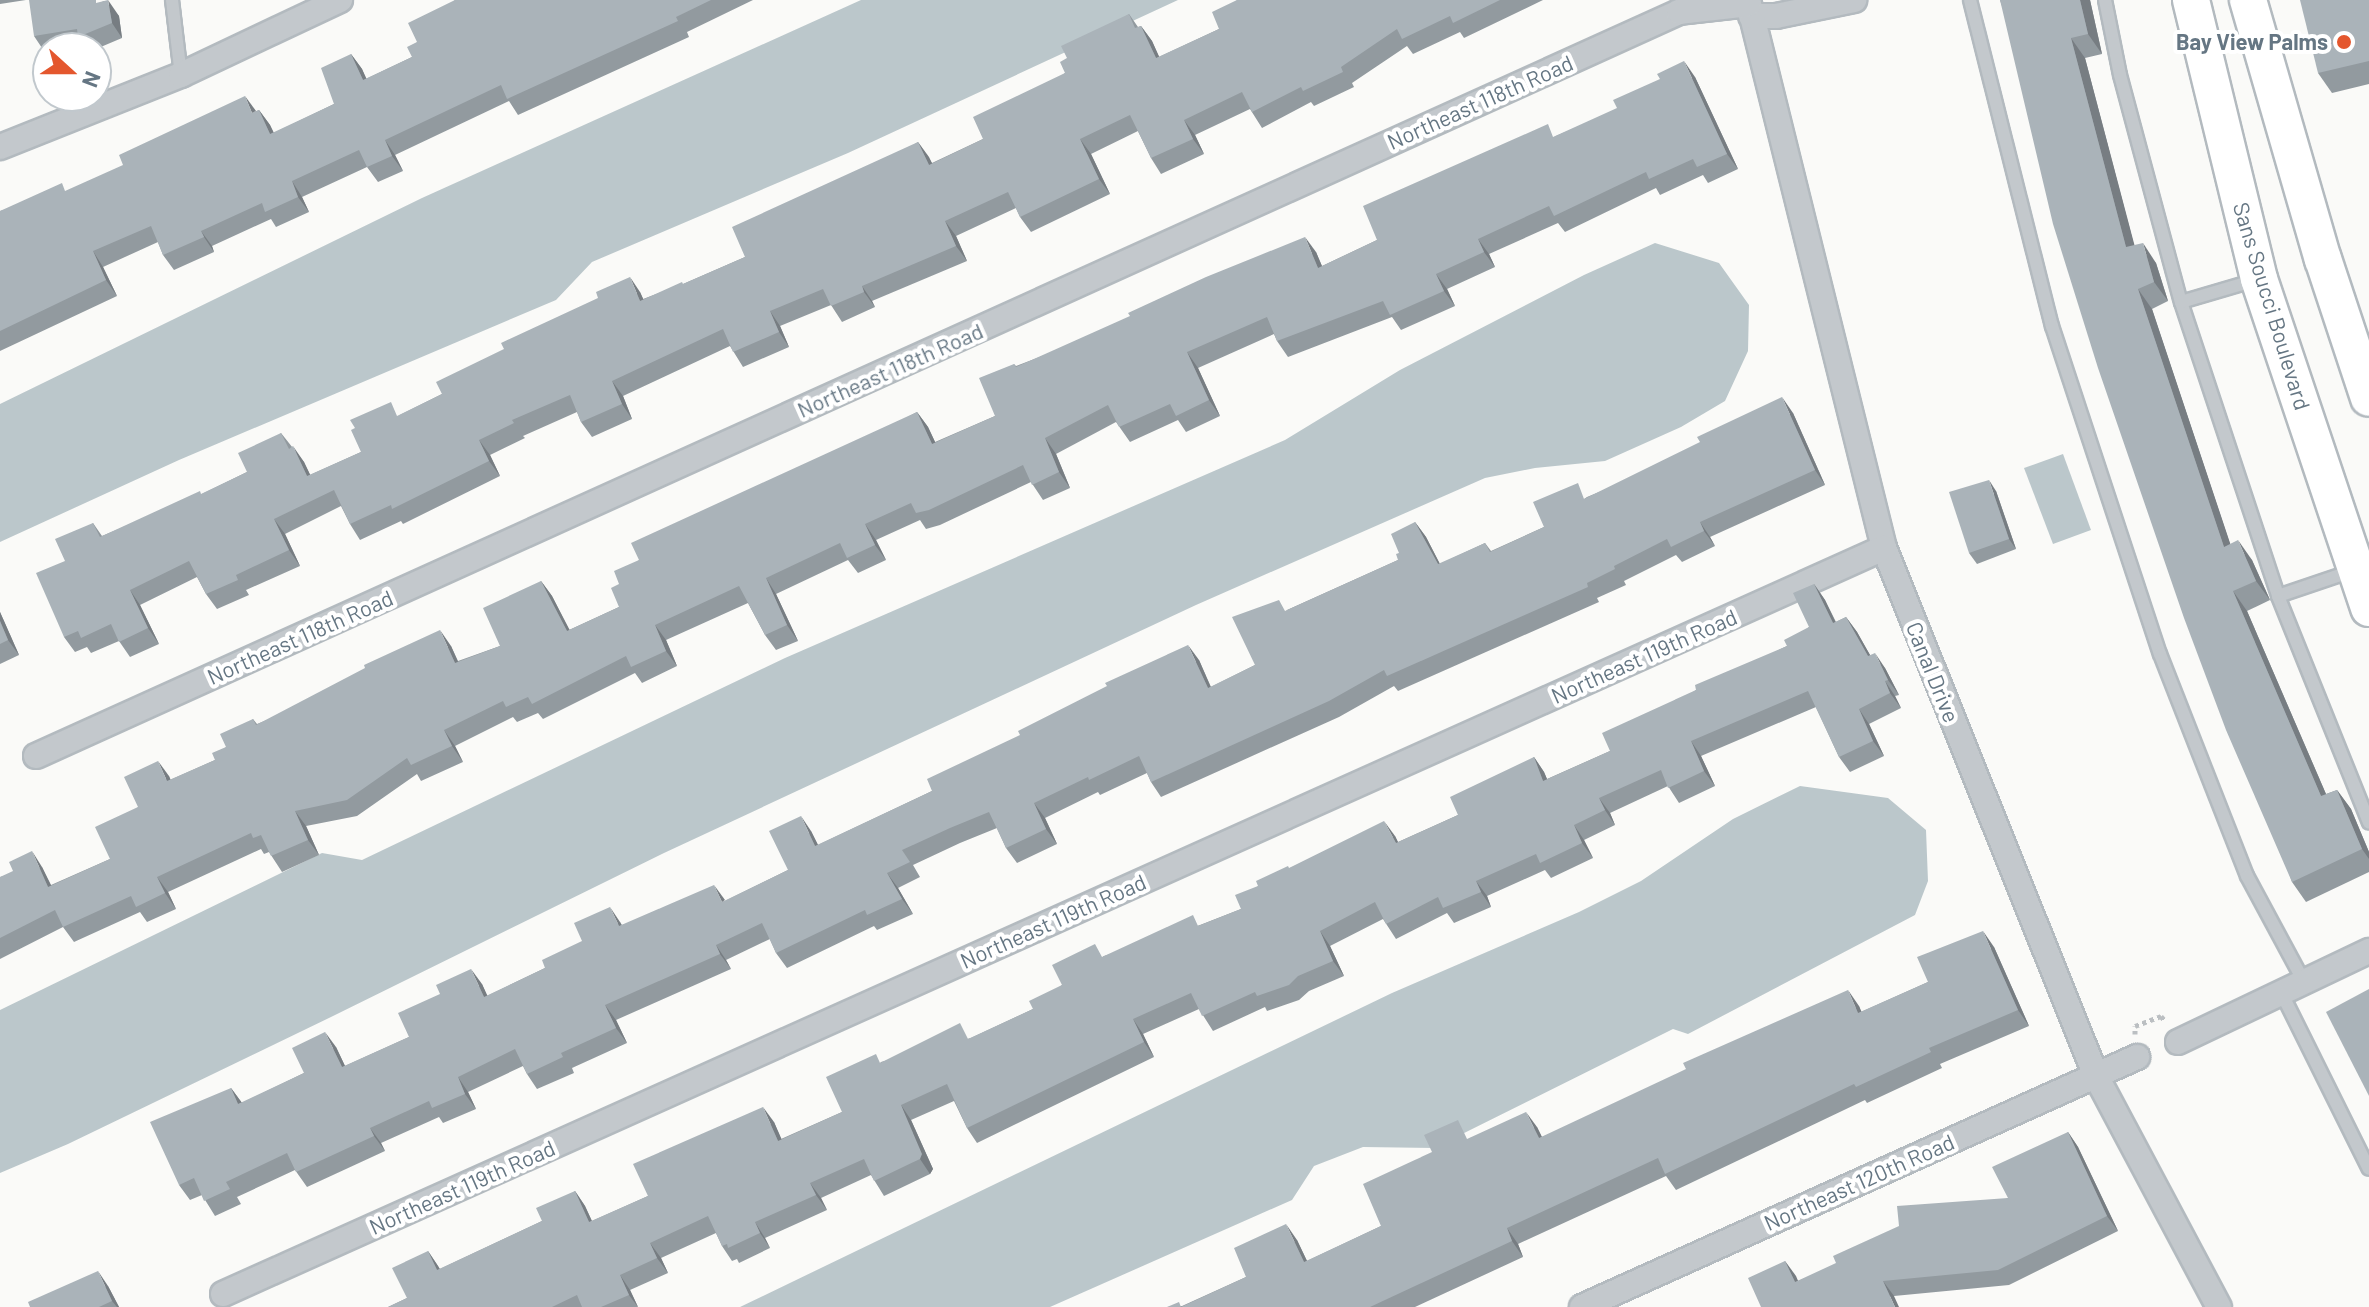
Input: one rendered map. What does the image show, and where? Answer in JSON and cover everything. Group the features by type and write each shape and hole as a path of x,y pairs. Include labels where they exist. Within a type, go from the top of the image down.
{"street":[{"path":"0,147 181,75 340,0"},
{"name":"Northeast 118th Road","path":"36,756 1679,12 1749,7 1776,16 1854,0"},
{"name":"Sans Soucci Boulevard","path":"2191,0 2259,279 2364,589"},
{"path":"2248,0 2323,259 2369,398"},
{"name":"Canal Drive","path":"1749,7 1884,548 2096,1076 2219,1307"},
{"name":"Northeast 119th Road","path":"223,1294 1884,548"},
{"path":"2178,1042 2304,982 2366,960"},
{"name":"Northeast 120th Road","path":"1582,1307 2137,1057"}],"lane":[{"path":"172,0 181,75"},
{"path":"1970,0 2052,326 2160,654 2247,876 2304,982"},
{"path":"2105,0 2120,75 2181,302 2278,596 2369,822"},
{"path":"2181,302 2259,279"},
{"path":"2278,596 2364,589"},
{"path":"2282,994 2369,1169"}],"shaded area":[{"path":"861,0 1178,0 848,153 592,262 556,300 179,460 0,542 0,404 422,198"},
{"path":"1655,243 1719,263 1749,305 1748,351 1725,401 1681,427 1605,461 1535,468 1485,478 1196,605 664,853 68,1144 0,1173 0,1010 322,853 362,860 785,658 1285,440 1400,370 1584,275"},
{"path":"2063,454 2091,530 2053,544 2024,468"},
{"path":"1800,786 1888,798 1926,830 1928,881 1915,915 1688,1034 1673,1029 1434,1148 1363,1147 1314,1166 1292,1200 1050,1307 740,1307 1392,993 1579,912 1641,881 1733,819"}],"building":[{"path":"29,0 96,0 96,3 108,0 112,23 90,32 77,32 77,29 33,32"},
{"path":"455,0 711,0 676,17 678,21 507,99 501,85 385,140 392,156 367,167 359,150 292,181 298,197 265,212 262,203 201,231 204,237 163,255 151,226 93,251 106,280 0,331 0,211 62,183 65,191 123,165 119,155 245,96 252,113 259,110 270,134 334,104 321,68 351,54 363,80 412,57 407,47 417,42 408,23"},
{"path":"1237,0 1500,0 1453,23 1450,16 1402,39 1397,29 1341,67 1343,72 1303,91 1301,87 1252,112 1242,92 1184,120 1193,139 1151,158 1130,115 1080,139 1099,179 1020,217 1008,192 945,221 956,246 862,286 864,292 831,306 823,289 770,311 779,332 733,352 723,329 612,381 622,404 581,422 570,395 512,420 514,423 479,440 489,461 392,509 391,505 350,524 334,490 274,519 289,550 236,575 238,580 206,594 189,561 130,590 148,628 119,642 111,624 81,638 78,631 64,637 36,573 65,561 55,539 93,523 100,537 200,491 201,494 247,472 238,453 281,433 289,449 293,446 307,476 361,452 350,420 391,402 397,416 442,394 436,382 504,349 501,343 598,298 596,292 630,277 640,301 683,284 745,257 732,227 918,142 929,165 983,139 973,117 1065,73 1060,62 1067,58 1061,46 1129,14 1135,28 1141,26 1156,58 1219,29 1212,12"},
{"path":"2000,0 2080,0 2088,34 2071,38 2126,247 2143,243 2154,282 2138,289 2224,547 2238,540 2256,581 2233,591 2321,796 2337,790 2362,849 2292,882 2226,730 2098,368 2053,224"},
{"name":"Bay View Palms","path":"2300,0 2369,0 2369,61 2318,73"},
{"path":"1684,61 1727,154 1697,167 1693,159 1649,179 1646,172 1554,216 1549,206 1478,239 1484,252 1436,274 1444,291 1390,315 1383,301 1277,341 1267,317 1187,352 1209,400 1176,416 1170,404 1119,427 1108,405 1045,438 1059,472 1032,485 1023,465 929,510 916,513 911,503 865,524 875,545 847,558 840,543 766,578 787,625 765,635 739,586 655,625 666,651 631,667 626,656 532,704 528,697 506,707 503,701 444,730 452,746 411,765 407,758 347,800 295,811 308,840 271,856 261,835 253,838 251,833 157,877 165,893 136,907 131,896 63,927 55,910 0,938 0,877 13,871 9,862 32,851 48,887 110,859 95,827 138,807 124,777 158,761 167,781 215,760 212,753 226,747 220,734 253,719 256,725 365,668 364,665 440,630 455,663 500,646 483,608 541,581 567,631 619,607 611,588 619,584 614,571 639,560 631,543 917,412 932,444 995,416 979,378 1014,364 1016,367 1130,316 1128,313 1206,277 1305,237 1318,268 1377,240 1363,206 1548,124 1553,137 1617,108 1613,100 1660,79 1657,74"},
{"path":"1782,397 1815,470 1700,522 1704,531 1671,547 1667,539 1614,566 1615,569 1587,583 1588,587 1387,676 1384,670 1329,701 1151,782 1139,756 1089,780 1088,777 1034,803 1046,829 1006,848 989,812 902,850 910,862 887,873 902,899 867,915 865,910 776,953 762,923 716,945 720,954 605,1005 616,1028 561,1053 563,1057 527,1074 515,1049 458,1077 465,1094 432,1108 429,1101 370,1128 374,1136 296,1172 287,1153 226,1182 230,1189 204,1201 194,1178 179,1185 150,1122 231,1088 238,1104 304,1073 292,1048 325,1032 342,1067 409,1037 398,1013 440,994 436,985 471,969 484,997 545,968 542,960 582,941 574,923 610,907 619,926 714,885 722,902 788,870 769,831 801,816 815,846 932,791 927,779 1020,735 1018,731 1107,686 1105,683 1188,645 1208,688 1255,665 1232,617 1279,600 1285,611 1398,560 1396,554 1399,553 1391,534 1415,522 1438,564 1485,543 1490,552 1544,527 1533,502 1578,483 1584,499 1700,442 1697,437"},
{"path":"1989,480 2009,539 1969,553 1949,492"},
{"path":"1814,584 1833,623 1846,617 1868,656 1875,653 1888,680 1885,681 1890,693 1859,709 1873,741 1839,757 1808,691 1691,741 1704,771 1668,788 1661,770 1599,798 1605,810 1574,825 1582,843 1540,863 1536,854 1476,881 1481,892 1443,908 1438,897 1386,924 1375,902 1320,931 1333,961 1298,976 1289,985 1257,996 1255,992 1202,1016 1191,993 1133,1019 1144,1042 967,1128 947,1084 901,1105 922,1154 920,1159 874,1181 864,1159 810,1183 816,1195 755,1222 760,1233 728,1248 727,1244 722,1246 708,1216 650,1243 657,1258 620,1275 629,1295 601,1307 582,1307 577,1295 552,1307 388,1307 407,1298 392,1268 428,1251 437,1270 542,1221 536,1208 575,1191 589,1222 648,1196 633,1164 763,1107 778,1141 842,1112 826,1077 876,1054 880,1063 960,1023 968,1039 1033,1009 1029,1001 1062,985 1052,965 1095,944 1102,957 1193,915 1198,926 1241,909 1235,895 1258,886 1256,881 1384,821 1396,843 1458,815 1450,797 1534,757 1543,781 1610,751 1602,733 1696,690 1695,685 1787,646 1784,640 1809,627 1793,593"},
{"path":"0,621 8,640 0,644"},
{"path":"1983,931 2018,1010 1929,1048 1931,1052 1856,1087 1854,1084 1665,1174 1658,1158 1507,1228 1512,1241 1370,1307 1181,1307 1246,1277 1234,1248 1286,1224 1304,1262 1381,1226 1363,1184 1432,1152 1424,1135 1458,1120 1467,1139 1526,1112 1539,1138 1686,1069 1683,1063 1848,990 1858,1013 1928,982 1917,957"},
{"path":"2369,989 2369,1096 2326,1012"},
{"path":"2068,1132 2107,1216 1998,1270 1883,1281 1895,1307 1761,1307 1748,1278 1785,1261 1795,1282 1836,1263 1833,1256 1899,1226 1897,1206 2008,1198 1992,1167"},
{"path":"98,1271 112,1301 99,1307 30,1307 28,1302"}],"place":[{"name":"Bay View Palms","path":"2344,42"}]}
